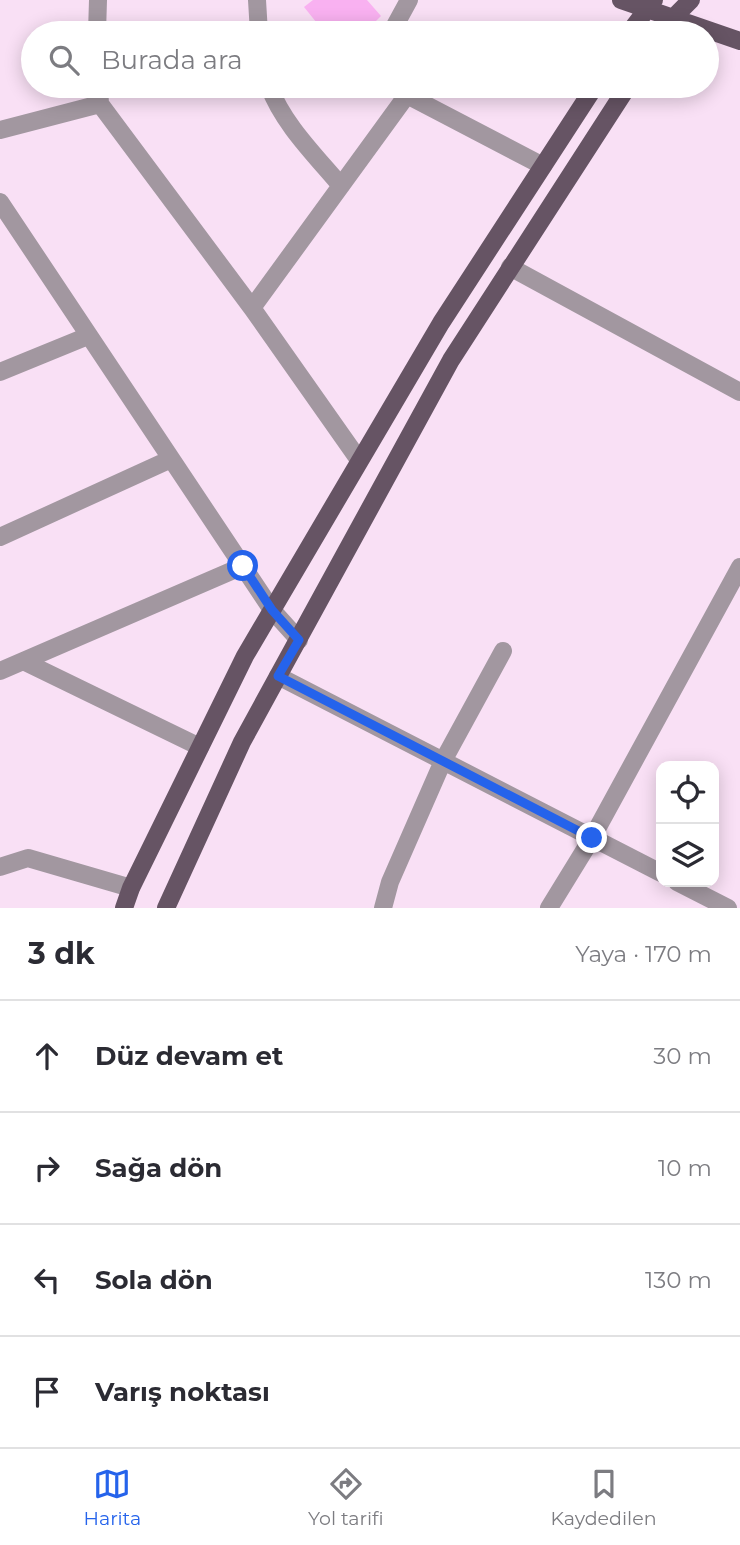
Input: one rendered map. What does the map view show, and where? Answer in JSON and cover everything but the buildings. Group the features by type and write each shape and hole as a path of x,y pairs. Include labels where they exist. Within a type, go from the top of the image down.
{"main road":[{"path":"621,0 650,4 664,21"},
{"path":"672,21 691,0"},
{"path":"638,21 650,4"},
{"path":"719,37 740,41"},
{"path":"124,908 131,888 245,656 441,323 587,98"},
{"path":"166,908 243,742 451,360 620,98"}],"street":[{"path":"97,0 97,21"},
{"path":"257,0 258,21"},
{"path":"398,21 410,0"},
{"path":"100,98 100,104 252,308 359,460"},
{"path":"274,98 288,122 341,186"},
{"path":"252,308 341,186 397,98"},
{"path":"417,98 543,166"},
{"path":"0,130 100,104"},
{"path":"2,212 272,610 299,640"},
{"path":"510,267 740,392"},
{"path":"0,372 88,336"},
{"path":"0,537 171,459"},
{"path":"0,671 243,566"},
{"path":"549,908 592,838 740,567"},
{"path":"383,908 390,882 443,761 503,651"},
{"path":"23,661 200,747"},
{"path":"278,676 656,870"},
{"path":"0,867 28,858 131,888"},
{"path":"687,887 729,908"}],"route":[{"path":"243,566 272,610 299,640 278,676 592,838"}]}
